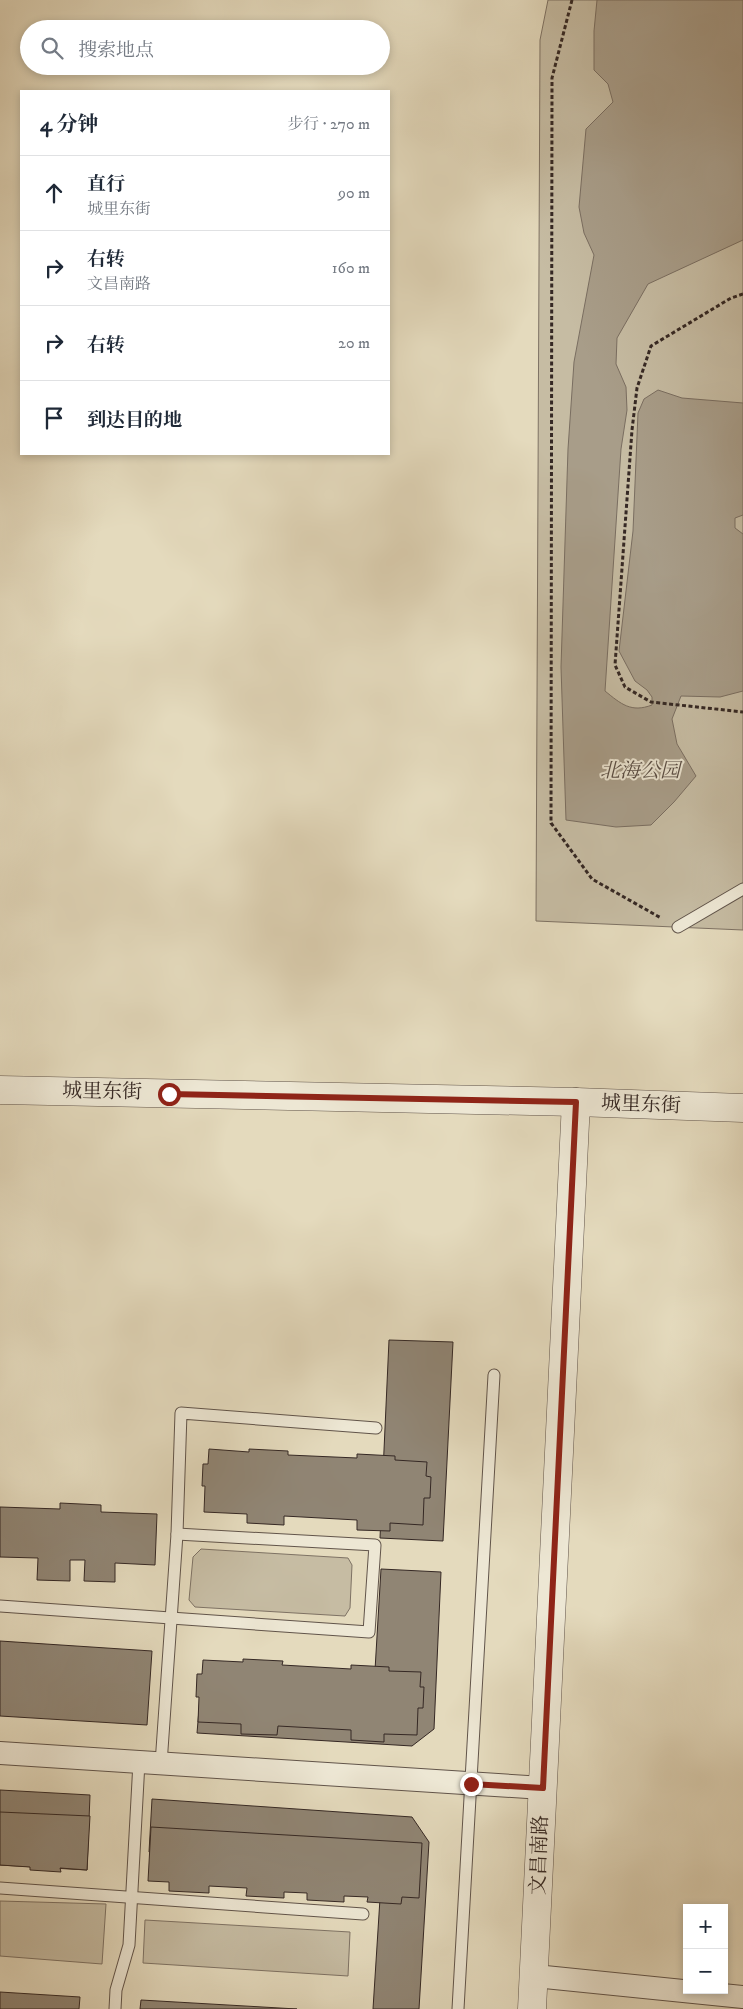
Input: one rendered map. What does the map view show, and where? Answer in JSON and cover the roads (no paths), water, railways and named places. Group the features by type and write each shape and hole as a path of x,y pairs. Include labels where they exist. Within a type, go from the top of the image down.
{"street":[{"name":"城里东街","path":"0,1090 576,1102 743,1108"},
{"name":"文昌南路","path":"532,2009 576,1102"},
{"path":"0,1754 543,1788"},
{"path":"535,1976 743,1997"}],"lane":[{"path":"678,927 743,889"},
{"path":"458,2009 494,1376"},
{"path":"115,2009 116,1990 129,1946 132,1898 171,1618 181,1413 376,1428"},
{"path":"0,1606 370,1632 374,1545 176,1534"},
{"path":"0,1888 363,1914"}],"park label":[{"name":"北海公园","path":"640,771"}]}
